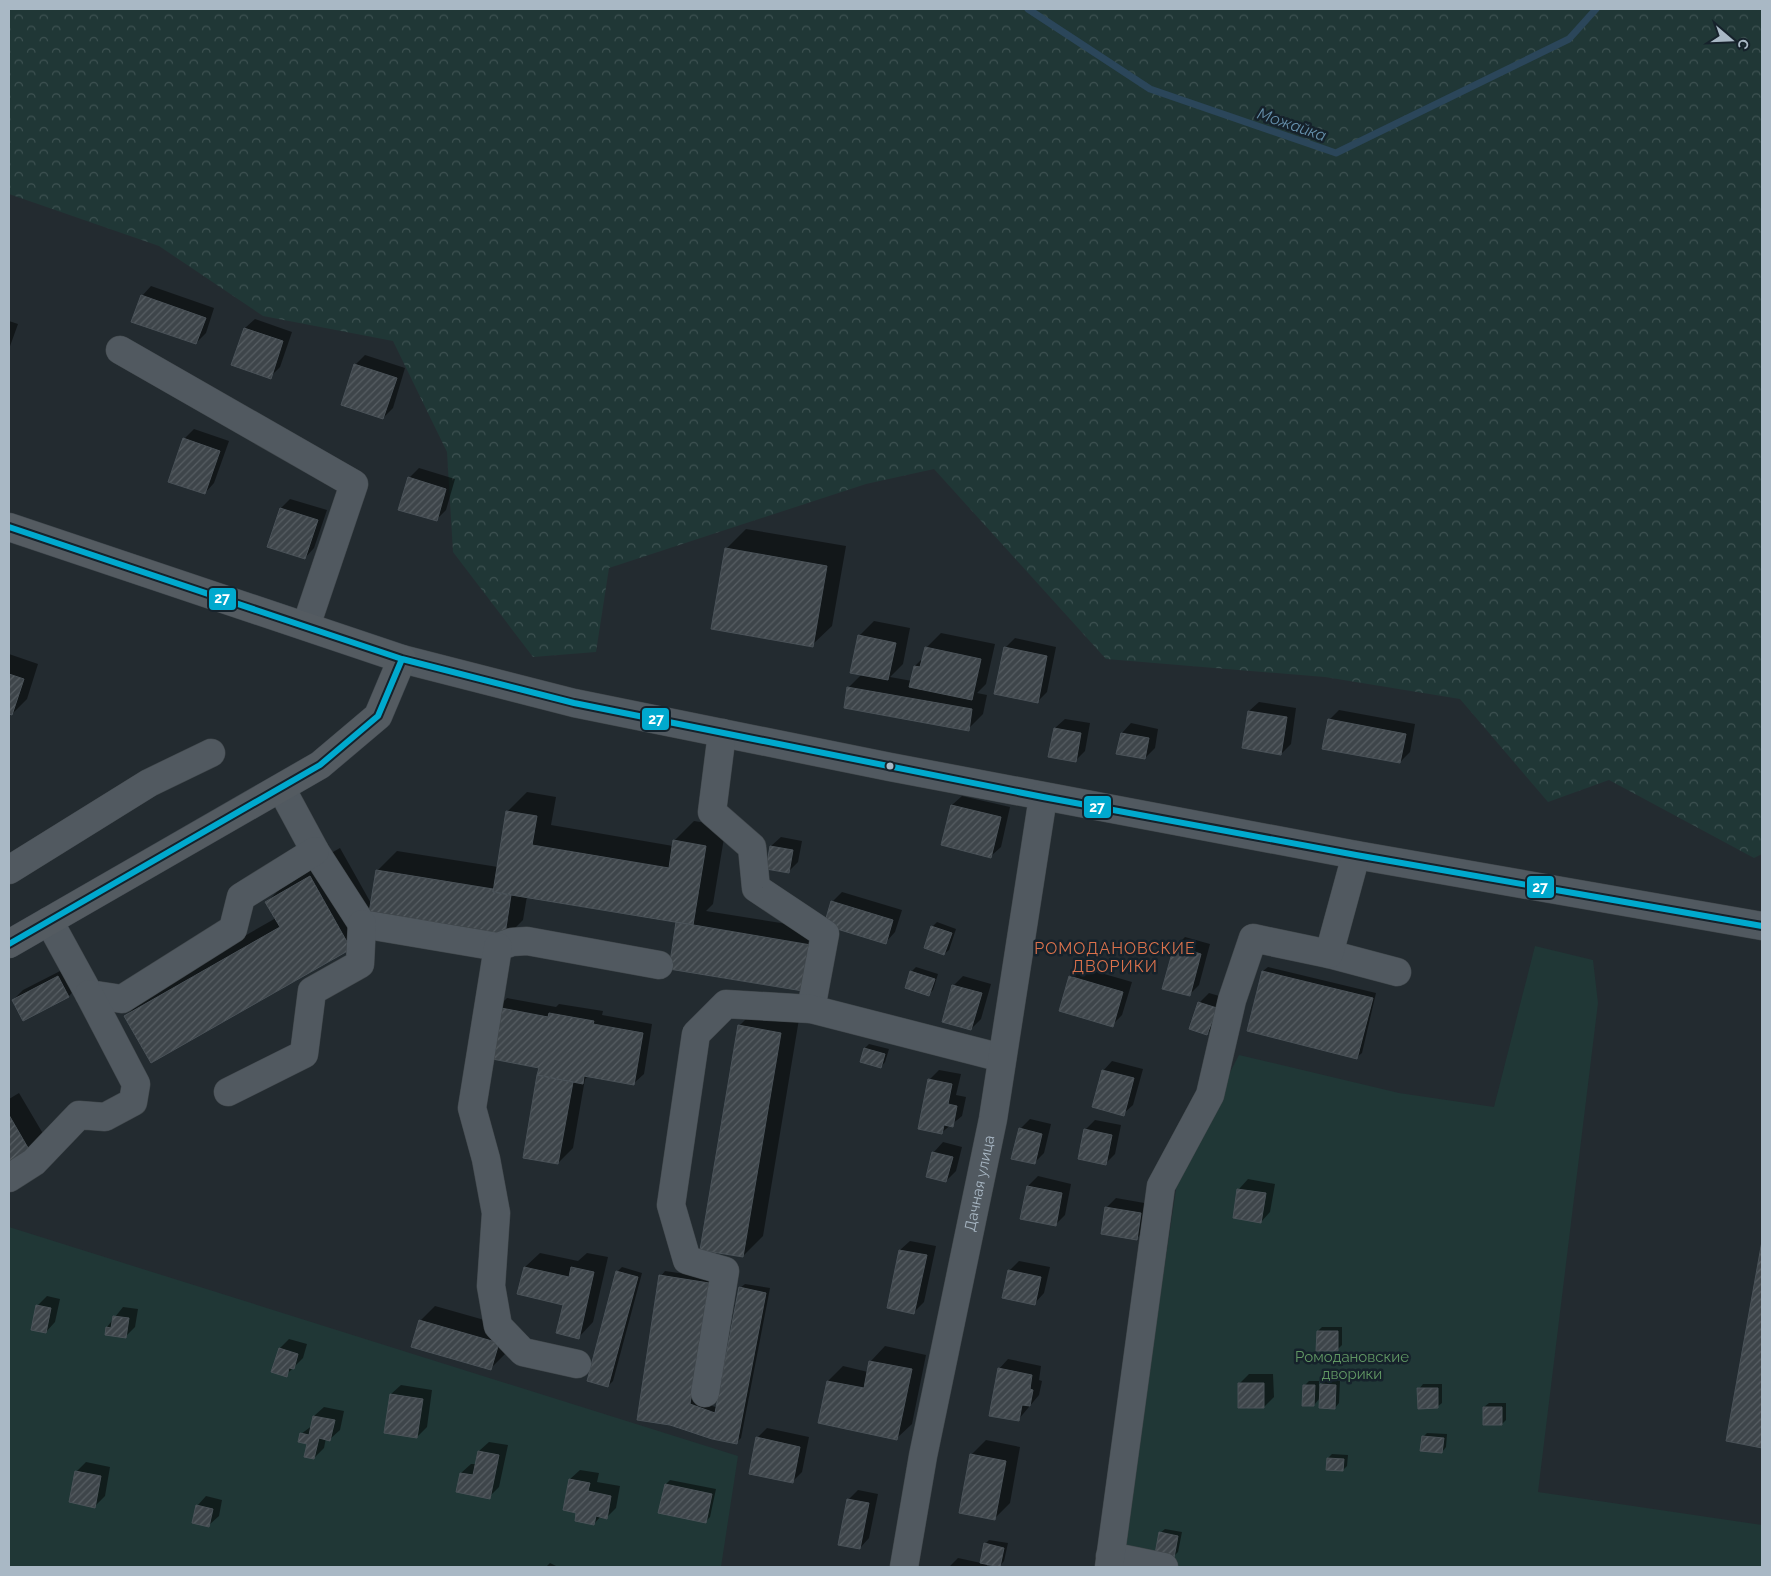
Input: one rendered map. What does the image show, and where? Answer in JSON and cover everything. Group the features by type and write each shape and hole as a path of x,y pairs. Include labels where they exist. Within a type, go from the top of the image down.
{"main road":[{"path":"9,527 402,659 378,716 320,766 9,944"}],"street":[{"path":"120,350 354,484 306,626"},
{"path":"402,659 574,703 1043,797 1356,855 1762,926"},
{"path":"722,733 712,812 752,847 756,888 825,934 811,1009"},
{"path":"9,870 149,783 211,753"},
{"path":"228,1092 304,1054 312,991 360,964 362,924 315,851 280,788"},
{"name":"Дачная улица","path":"904,1567 923,1456 993,1119 1043,797"},
{"path":"89,994 122,999 233,929 241,897 315,851"},
{"path":"1329,954 1356,855"},
{"path":"9,1178 34,1162 79,1115 105,1116 133,1102 136,1084 49,921"},
{"path":"362,924 498,947 512,942 527,940 659,964"},
{"path":"1164,1567 1109,1562 1162,1186 1210,1095 1232,1000 1253,938 1329,954 1398,972"},
{"path":"498,947 472,1108 486,1159 496,1213 491,1286 498,1326 523,1352 577,1364"},
{"path":"705,1394 725,1271 687,1260 671,1204 696,1034 726,1004 811,1009 1002,1058"}],"green space":[{"path":"9,9 1762,9 1762,854 1754,858 1609,780 1548,802 1460,699 1325,677 1106,659 934,469 866,484 609,568 596,652 533,657 453,552 447,452 393,341 263,316 159,246 9,194"},
{"name":"Ромодановские дворики","path":"1535,946 1593,960 1598,1003 1538,1492 1762,1525 1762,1567 1119,1567 1179,1170 1239,1055 1399,1093 1494,1107"},
{"path":"9,1227 738,1456 721,1567 9,1567"}],"building":[{"path":"141,295 206,318 196,344 131,322"},
{"path":"244,328 283,341 271,379 231,365"},
{"path":"354,364 397,378 383,419 341,405"},
{"path":"183,438 220,451 205,494 168,482"},
{"path":"408,477 446,489 437,521 398,510"},
{"path":"280,508 318,520 305,559 267,547"},
{"path":"725,548 827,566 813,647 711,629"},
{"path":"858,635 896,643 888,680 850,673"},
{"path":"925,647 981,659 972,700 909,687 914,666 920,667"},
{"path":"1004,647 1047,656 1038,703 994,694"},
{"path":"9,674 24,679 12,715 9,714"},
{"path":"847,687 972,709 969,731 844,708"},
{"path":"1248,711 1287,717 1281,755 1242,748"},
{"path":"1328,719 1406,734 1400,763 1322,749"},
{"path":"1054,728 1081,733 1076,762 1048,757"},
{"path":"1121,733 1149,738 1145,759 1116,754"},
{"path":"951,805 1001,817 991,858 941,845"},
{"path":"506,811 537,816 532,845 669,868 673,840 706,846 693,925 493,892"},
{"path":"770,846 793,850 789,873 766,869"},
{"path":"376,870 493,889 493,892 511,895 504,941 368,919"},
{"path":"310,876 351,949 151,1063 124,1016 280,927 265,902"},
{"path":"831,901 893,920 886,944 824,925"},
{"path":"676,922 811,945 803,991 669,969"},
{"path":"931,926 952,933 944,955 924,948"},
{"path":"1174,946 1201,954 1190,996 1162,989"},
{"path":"910,971 935,979 929,996 905,988"},
{"path":"1262,971 1373,998 1357,1059 1247,1031"},
{"path":"58,976 69,997 23,1021 12,1000"},
{"path":"1069,976 1123,992 1113,1027 1059,1011"},
{"path":"952,985 982,993 971,1030 942,1022"},
{"path":"1198,1002 1217,1008 1207,1035 1189,1029"},
{"path":"496,1007 548,1017 549,1013 594,1021 593,1024 643,1033 634,1085 584,1076 583,1084 537,1075 539,1068 487,1058"},
{"path":"738,1025 781,1033 743,1257 700,1250"},
{"path":"864,1048 885,1054 881,1068 860,1062"},
{"path":"1102,1070 1134,1078 1124,1116 1092,1107"},
{"path":"537,1075 573,1082 558,1164 523,1158"},
{"path":"928,1079 952,1084 948,1104 957,1106 953,1127 944,1125 942,1134 918,1129"},
{"path":"9,1115 31,1153 9,1166"},
{"path":"1019,1128 1042,1134 1035,1164 1011,1159"},
{"path":"1084,1129 1112,1135 1106,1165 1078,1159"},
{"path":"932,1152 953,1157 946,1182 926,1177"},
{"path":"1027,1186 1062,1193 1056,1226 1020,1219"},
{"path":"1237,1189 1266,1193 1261,1223 1233,1218"},
{"path":"1105,1207 1141,1213 1137,1240 1101,1234"},
{"path":"1762,1241 1762,1448 1726,1441"},
{"path":"899,1250 927,1255 914,1314 887,1308"},
{"path":"524,1267 569,1277 571,1267 594,1272 579,1339 556,1333 563,1305 517,1294"},
{"path":"1008,1270 1041,1277 1035,1305 1002,1298"},
{"path":"616,1271 638,1277 608,1387 587,1381"},
{"path":"659,1275 709,1283 690,1404 715,1413 739,1287 766,1293 737,1444 712,1439 670,1425 637,1420"},
{"path":"36,1305 51,1308 46,1333 31,1330"},
{"path":"113,1316 129,1318 126,1338 105,1335 106,1327 111,1328"},
{"path":"419,1320 499,1343 491,1370 411,1347"},
{"path":"1317,1331 1338,1331 1338,1351 1316,1351"},
{"path":"279,1348 298,1354 294,1369 289,1368 287,1377 271,1372"},
{"path":"869,1361 912,1369 897,1440 818,1423 827,1381 864,1388"},
{"path":"998,1368 1032,1375 1030,1389 1033,1390 1030,1406 1022,1405 1019,1421 989,1416"},
{"path":"1238,1383 1264,1383 1264,1408 1238,1408"},
{"path":"1320,1384 1336,1385 1335,1409 1319,1408"},
{"path":"1303,1385 1315,1385 1314,1406 1302,1406"},
{"path":"1417,1388 1438,1388 1438,1408 1418,1409"},
{"path":"390,1394 423,1399 417,1438 384,1433"},
{"path":"1483,1407 1502,1407 1502,1425 1483,1425"},
{"path":"313,1416 335,1420 330,1441 319,1438 314,1459 304,1457 307,1444 298,1442 300,1433 309,1435"},
{"path":"1422,1436 1444,1438 1442,1453 1420,1451"},
{"path":"756,1437 800,1447 793,1483 749,1474"},
{"path":"478,1451 499,1455 490,1499 456,1492 460,1473 473,1475"},
{"path":"970,1454 1006,1461 995,1520 959,1513"},
{"path":"1327,1458 1344,1459 1343,1471 1326,1470"},
{"path":"75,1471 101,1476 95,1508 69,1502"},
{"path":"569,1479 590,1483 588,1491 611,1496 607,1519 596,1516 594,1525 575,1521 576,1513 563,1510"},
{"path":"665,1484 712,1494 706,1523 658,1513"},
{"path":"847,1499 869,1503 860,1549 838,1545"},
{"path":"196,1505 213,1509 209,1527 192,1523"},
{"path":"1159,1532 1178,1536 1174,1558 1155,1554"},
{"path":"984,1543 1004,1548 1000,1567 980,1563"}],"waterway":[{"name":"Можайка","path":"1028,9 1150,89 1336,153 1569,39 1596,9"}],"transit line":[{"name":"27","path":"9,527 402,659 574,703 1043,797 1356,855 1762,926"},
{"name":"27","path":"9,944 320,765 378,716 402,659"}],"district":[{"name":"РОМОДАНОВСКИЕ ДВОРИКИ","path":"1115,957"}]}
